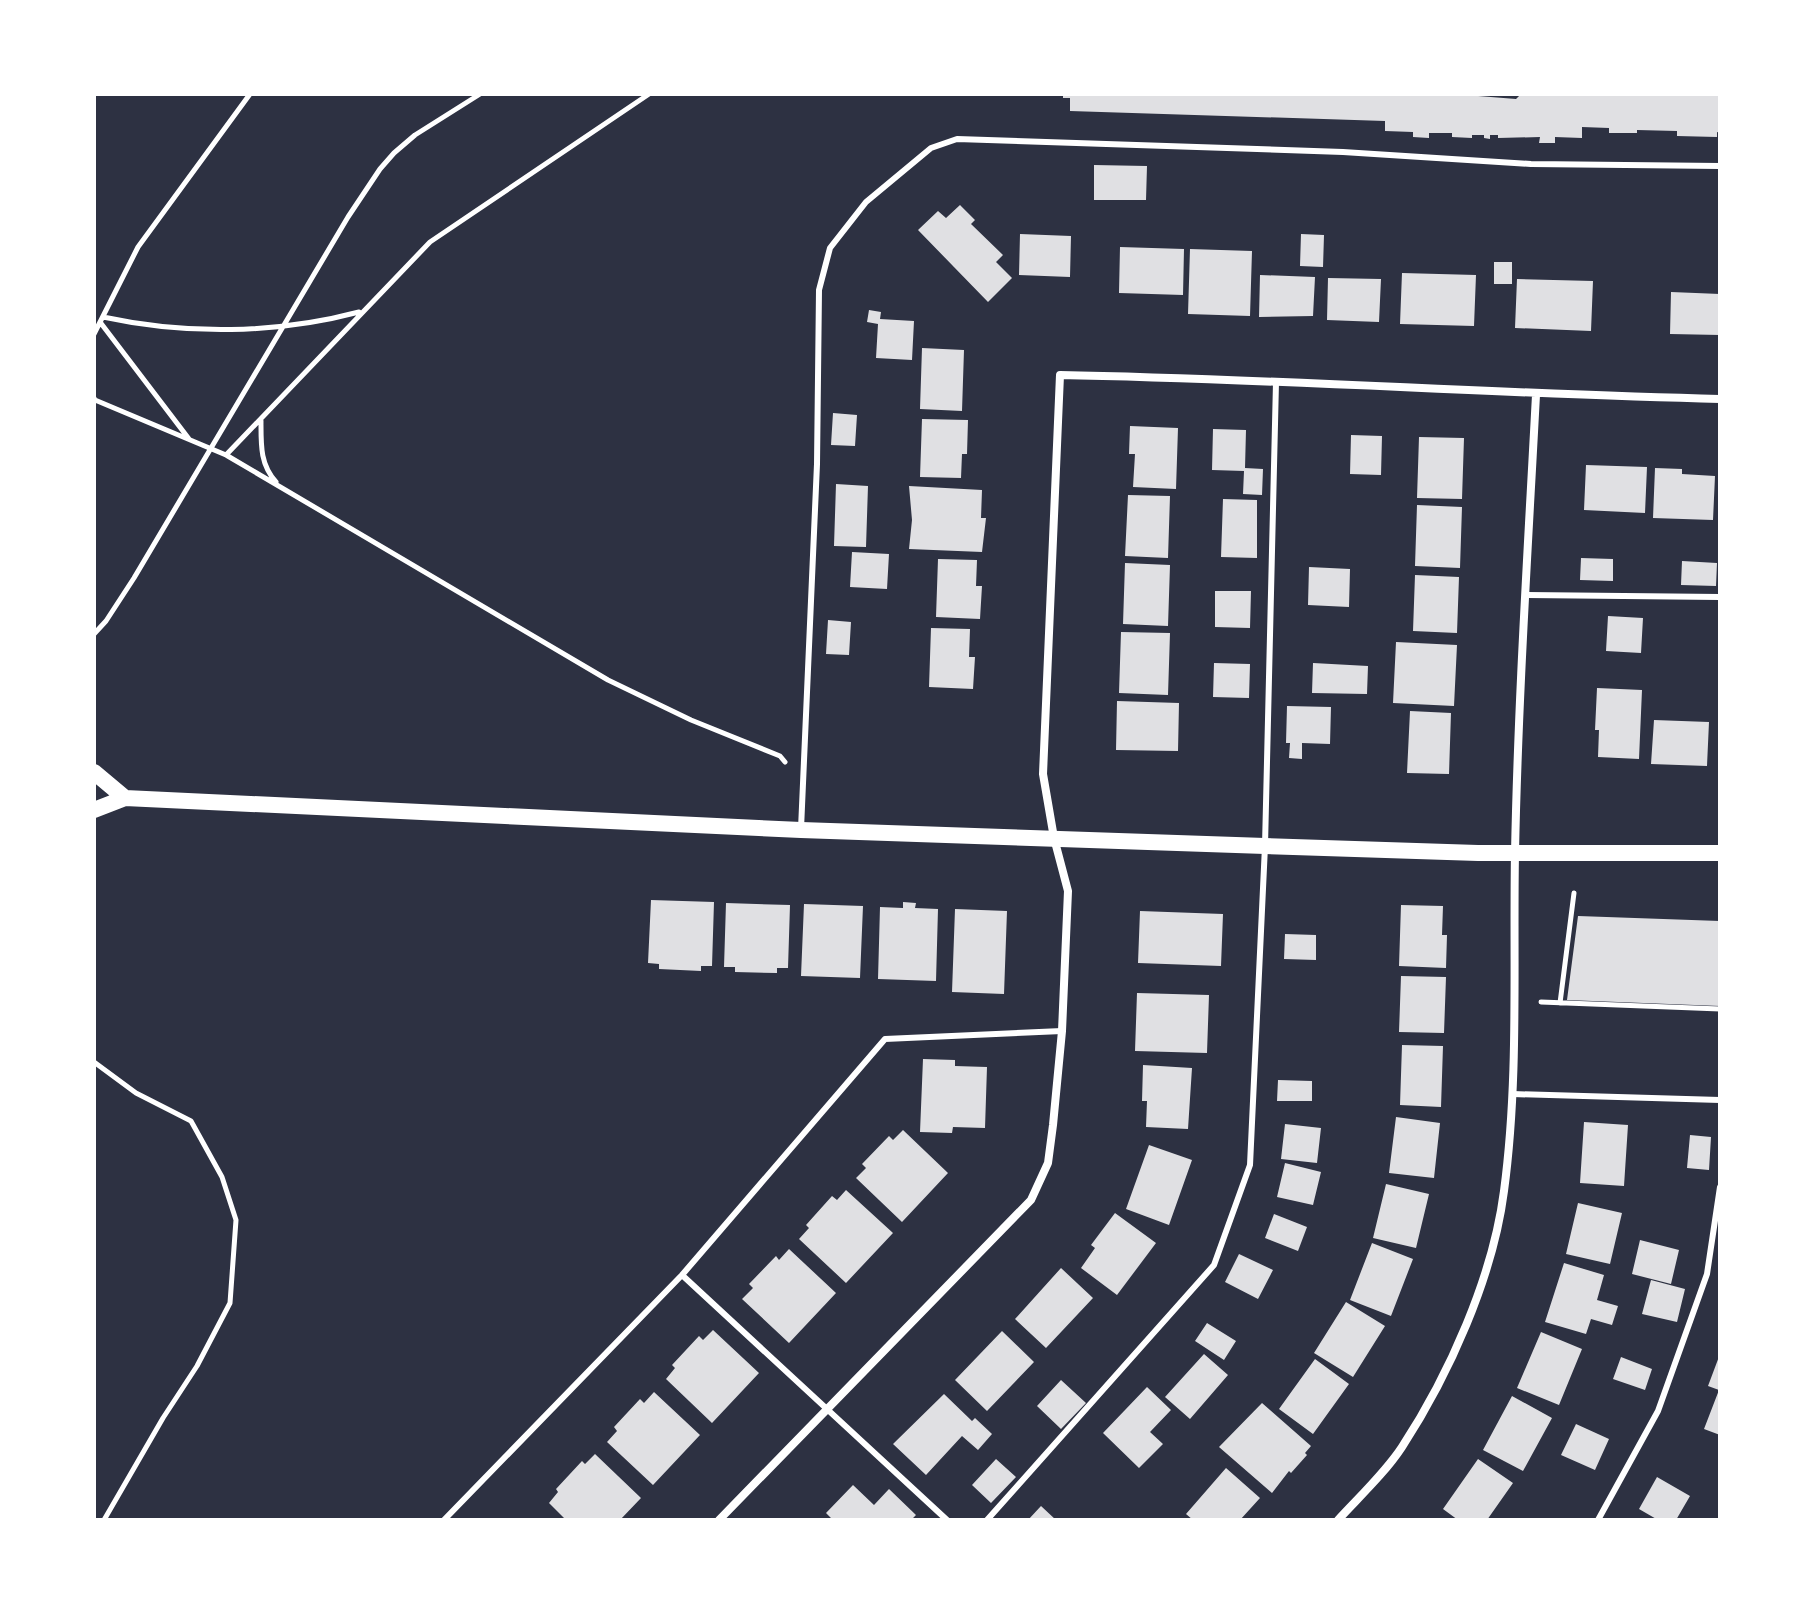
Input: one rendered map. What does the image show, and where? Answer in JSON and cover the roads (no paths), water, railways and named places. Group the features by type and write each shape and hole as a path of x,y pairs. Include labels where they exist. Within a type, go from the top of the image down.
{"main road":[{"path":"94,772 125,798"},
{"path":"94,810 125,798 801,830 1265,846 1720,853"}],"street":[{"path":"719,1520 1031,1200 1048,1163 1062,1031 1068,891 1054,838 1043,774 1060,375 1536,395 1720,399"},
{"path":"1338,1520 1400,1450 1445,1370 1464,1328 1495,1239 1504,1193 1513,1094 1515,852 1536,395"}],"lane":[{"path":"801,830 817,464 819,290 830,248 866,202 931,148 957,139 1343,152 1531,164 1720,166"},
{"path":"987,1520 1214,1265 1250,1165 1265,846 1276,382"},
{"path":"1527,595 1720,597"},
{"path":"444,1520 682,1275 885,1039 1062,1031"},
{"path":"1513,1094 1720,1100"},
{"path":"1598,1520 1658,1411 1707,1274 1720,1187"},
{"path":"682,1275 947,1520"}]}
